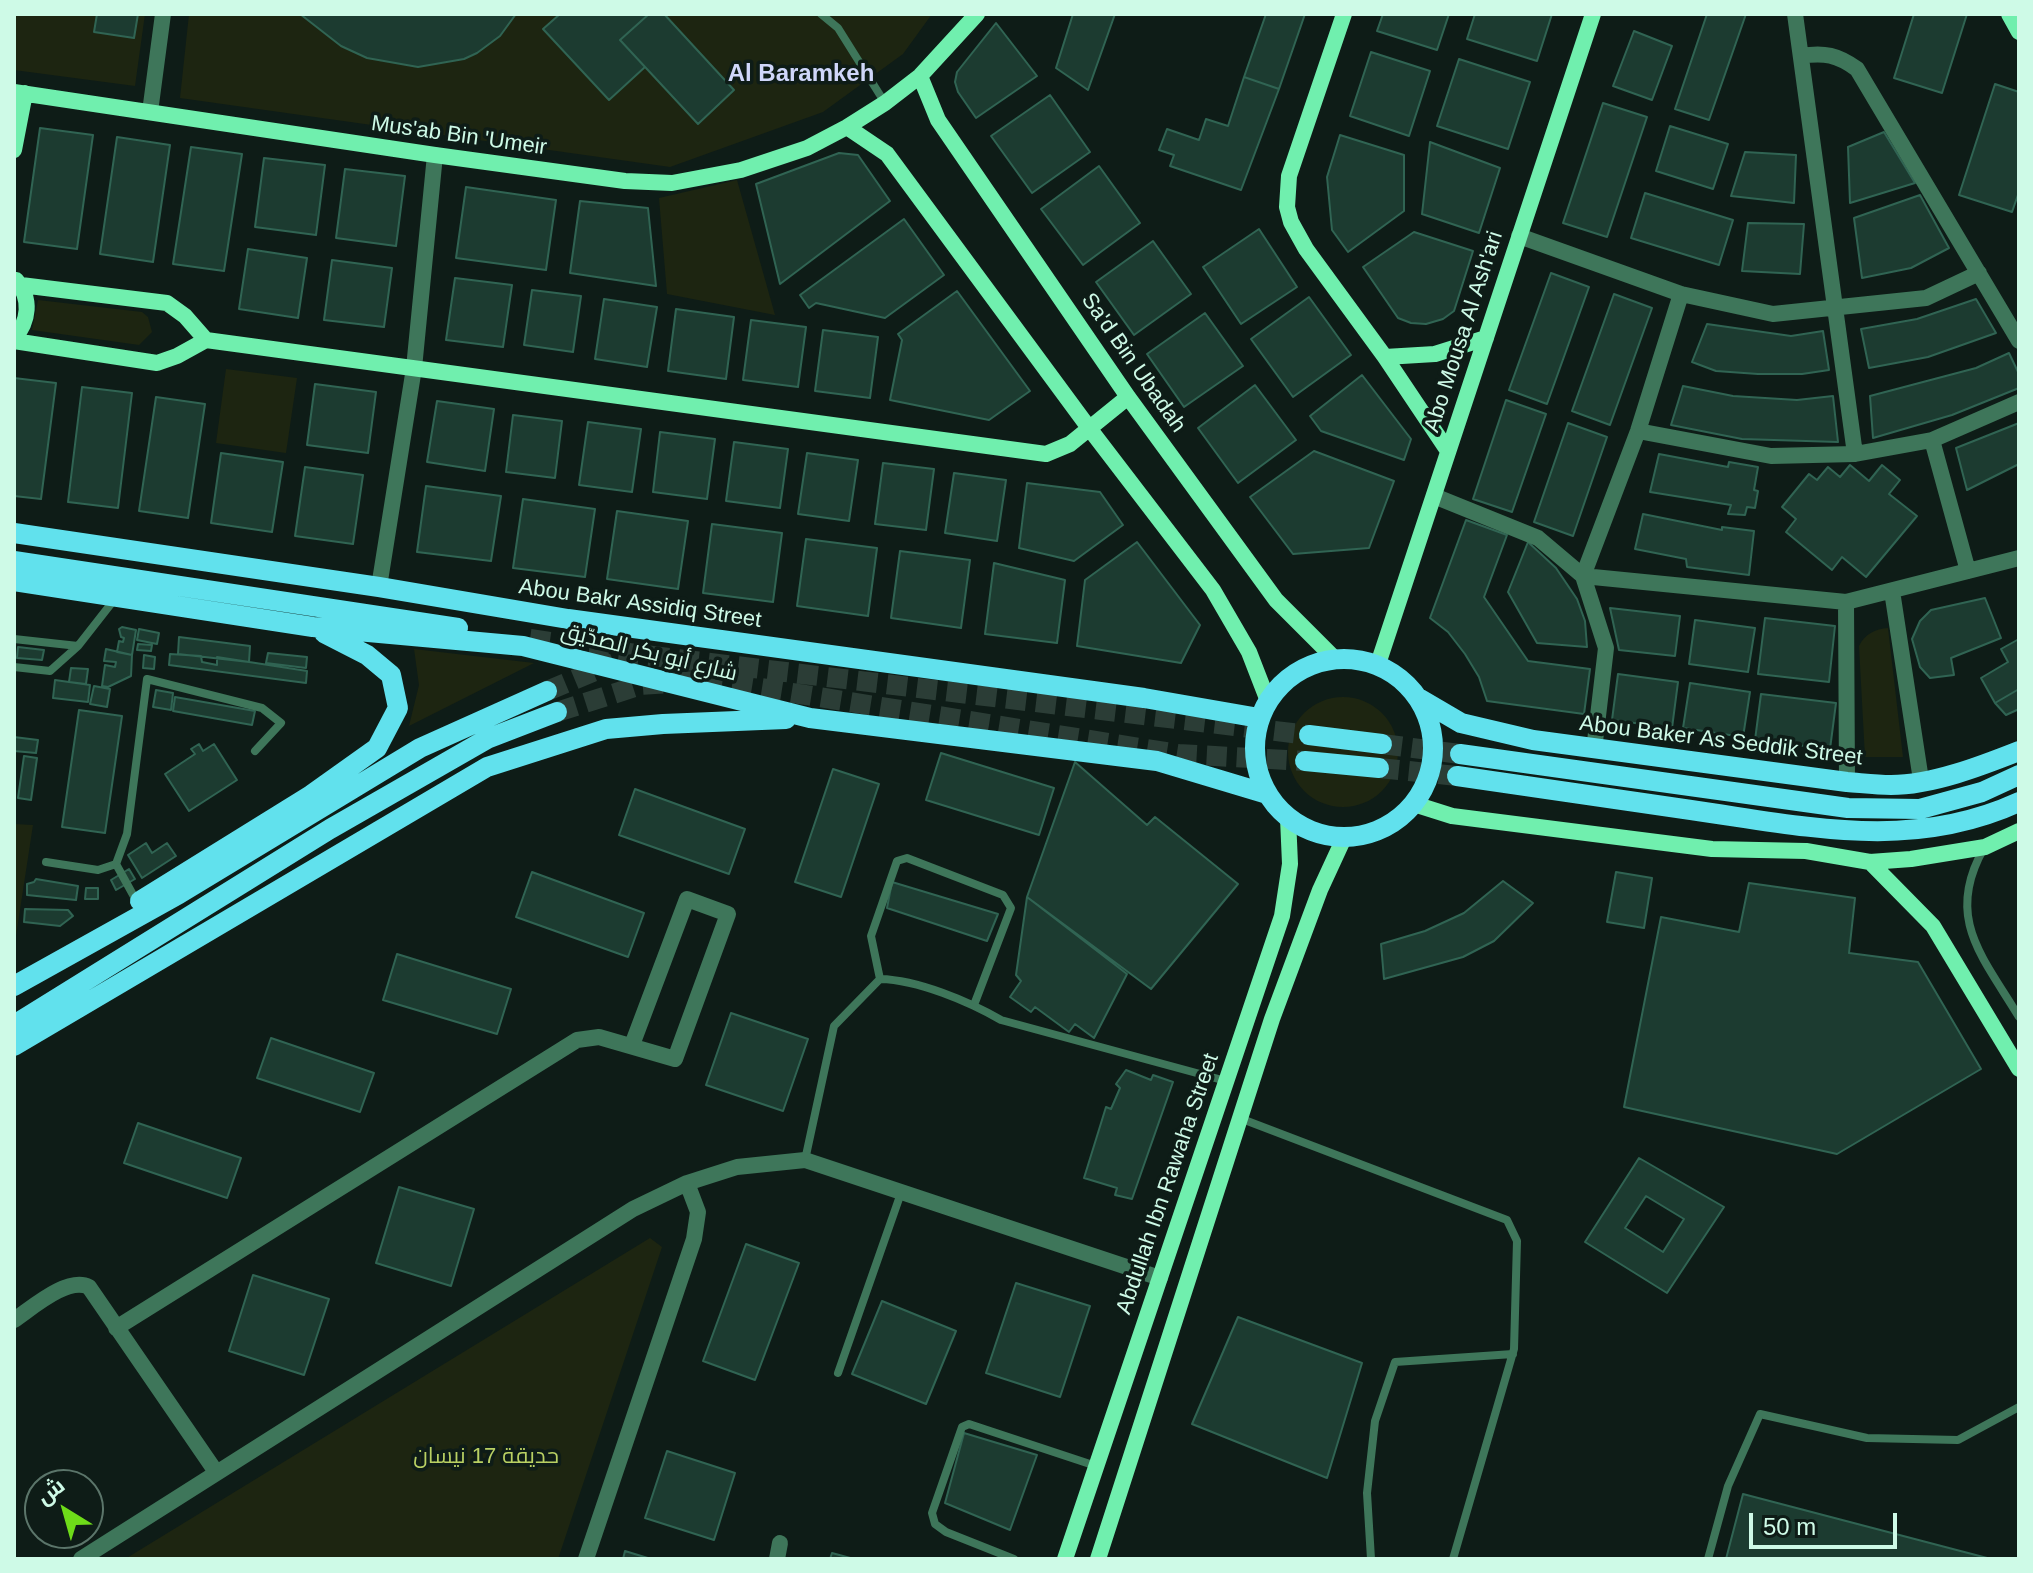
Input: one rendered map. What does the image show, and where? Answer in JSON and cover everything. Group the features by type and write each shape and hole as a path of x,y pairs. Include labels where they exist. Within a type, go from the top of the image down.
{"main road":[{"name":"Abou Bakr Assidiq Street","path":"14,533 379,587 568,619 1144,698 1264,710"},
{"path":"14,561 530,639"},
{"name":"شارع أبو بكر الصدّيق","path":"14,581 313,627 523,646 810,718 1157,761 1267,794"},
{"path":"14,983 311,795 377,748 398,708 391,675 367,655 313,627"},
{"path":"1335,659 1357,659 1378,664 1402,679 1420,699 1432,729 1433,761 1414,804 1396,821 1371,833 1344,838 1314,832 1288,818 1267,794 1257,770 1254,744 1264,710 1285,680 1308,666 1335,659"},
{"path":"14,983 179,894 420,748 547,691"},
{"name":"Abou Baker As Seddik Street","path":"1420,699 1461,723 1533,740 1847,782 1893,785 1921,780 1979,767 2019,751"},
{"path":"14,1025 330,829 487,739 557,712"},
{"path":"14,1046 487,767 606,729 810,718"},
{"path":"1309,735 1382,744"},
{"path":"1460,754 1848,808 1920,809 1982,792 2019,775"},
{"path":"1305,761 1379,768"},
{"path":"1457,776 1846,832 1927,830 1989,816 2019,802"}],"street":[{"path":"150,112 163,14"},
{"name":"Mus'ab Bin 'Umeir","path":"19,93 435,155 625,181 672,183 741,170 807,148 847,127 920,76 977,14"},
{"path":"1344,14 1289,176 1287,207 1297,236 1385,357 1448,451"},
{"name":"Abo Mousa Al Ash'ari","path":"1378,664 1593,14"},
{"path":"1795,14 1855,454"},
{"path":"2009,14 2019,32"},
{"path":"1801,56 1821,53 1841,57 1857,69 2019,341"},
{"name":"Sa'd Bin Ubadah","path":"920,76 938,120 1128,397 1276,600 1335,659"},
{"path":"14,150 19,93"},
{"path":"847,127 887,154 1213,590 1249,652 1264,710"},
{"path":"379,587 414,368 435,155"},
{"path":"1519,236 1681,294 1773,314 1926,298 1979,273"},
{"path":"206,340 185,316 167,303 18,281 28,308 26,320 14,340 157,363 206,340 1046,454 1070,444 1128,397"},
{"path":"1583,576 1638,431 1681,294"},
{"path":"1385,357 1435,354 1486,338"},
{"path":"1638,431 1771,456 1855,454 1932,440 2019,402"},
{"path":"1932,440 1968,571"},
{"path":"1434,496 1538,538 1583,576 1606,648 1594,750"},
{"path":"1583,576 1846,602 2019,558"},
{"path":"1892,591 1921,780"},
{"path":"1846,602 1847,782"},
{"path":"1414,804 1452,816 1712,849 1806,851 1870,862 1985,847 2019,831"},
{"name":"Abdullah Ibn Rawaha Street","path":"1065,1559 1282,916 1290,864 1288,818"},
{"path":"1098,1559 1272,1019 1320,890 1344,838"},
{"path":"1870,862 1933,926 2019,1069"},
{"path":"116,1328 577,1040 599,1037 675,1059 728,914 687,899 632,1045"},
{"path":"81,1559 633,1209 687,1183 737,1167 805,1160 1160,1278"},
{"path":"586,1559 694,1239 698,1212 687,1183"},
{"path":"14,1320 68,1285 80,1283 89,1287 216,1472"}],"lane":[{"path":"821,14 838,28 885,103"},
{"path":"14,667 50,671 78,646 117,597"},
{"path":"14,639 78,646"},
{"path":"138,903 116,864 127,834 147,679 262,708 281,723 255,751"},
{"path":"1985,847 1975,864 1966,892 1967,920 1977,947 2019,1017"},
{"path":"880,979 871,936 897,861 907,858 1003,895 1011,908 974,1005"},
{"path":"46,862 98,870 116,864"},
{"path":"805,1160 834,1026 880,979 895,980 974,1005 1001,1020 1226,1081"},
{"path":"1242,1119 1507,1220 1517,1241 1513,1354 1453,1559"},
{"path":"838,1373 902,1192"},
{"path":"1371,1559 1367,1493 1375,1421 1395,1362 1513,1354"},
{"path":"1708,1559 1728,1486 1760,1414 1867,1438 1958,1440 2019,1407"},
{"path":"1014,1559 946,1532 935,1524 932,1513 962,1427 969,1424 1097,1467"}],"green space":[{"path":"14,14 145,14 135,86 14,70"},
{"path":"189,14 932,14 903,54 823,112 670,167 180,98"},
{"path":"737,180 775,315 667,294 659,198"},
{"path":"38,300 142,312 148,317 152,332 139,345 32,330"},
{"path":"226,369 297,378 286,453 216,443"},
{"path":"1888,628 1903,757 1865,757 1859,646 1871,633"},
{"path":"414,649 534,663 409,726 419,685"},
{"path":"1343,697 1364,701 1382,713 1394,731 1398,752 1394,773 1382,791 1364,803 1343,807 1322,803 1304,791 1292,773 1288,752 1292,731 1304,713 1322,701"},
{"path":"14,824 33,825 14,949"},
{"name":"حديقة 17 نيسان","path":"650,1238 662,1247 558,1559 125,1559"}],"building":[{"path":"97,14 138,14 134,38 94,32"},
{"path":"300,14 516,14 500,36 477,53 464,59 418,67 367,58 341,46"},
{"path":"560,14 649,14 620,40 645,67 609,100 543,29"},
{"path":"649,14 664,14 734,90 698,124 620,40"},
{"path":"1073,14 1115,14 1088,90 1056,68"},
{"path":"1266,14 1305,14 1279,89 1244,77"},
{"path":"1383,14 1449,14 1437,50 1377,31"},
{"path":"1475,14 1552,14 1537,61 1467,39"},
{"path":"1707,14 1746,14 1709,120 1675,109"},
{"path":"1914,14 1967,14 1942,93 1894,78"},
{"path":"996,23 1037,76 976,118 958,92 955,82 957,72"},
{"path":"1634,31 1672,46 1652,100 1613,86"},
{"path":"1371,52 1430,71 1409,136 1350,116"},
{"path":"1459,59 1530,82 1508,149 1437,126"},
{"path":"1244,77 1279,89 1241,190 1170,166 1174,155 1159,150 1167,129 1199,140 1206,119 1228,126"},
{"path":"1995,84 2019,92 2019,192 2012,212 1959,195"},
{"path":"1050,95 1090,152 1032,193 991,136"},
{"path":"1603,103 1647,117 1607,237 1563,223"},
{"path":"1670,126 1728,144 1713,189 1656,171"},
{"path":"40,128 93,135 77,249 24,242"},
{"path":"1884,132 1915,183 1850,203 1848,147"},
{"path":"1340,135 1404,155 1404,211 1348,252 1332,230 1327,177"},
{"path":"117,137 170,145 153,262 100,254"},
{"path":"1430,142 1500,168 1479,233 1422,214"},
{"path":"191,147 242,154 224,271 173,264"},
{"path":"1745,152 1796,155 1794,203 1731,196"},
{"path":"839,153 858,155 890,201 780,284 756,184"},
{"path":"264,158 325,165 316,235 255,227"},
{"path":"1099,166 1140,223 1083,265 1041,209"},
{"path":"345,169 405,176 396,246 336,238"},
{"path":"466,187 556,200 546,270 456,258"},
{"path":"1645,193 1733,220 1719,265 1631,238"},
{"path":"1920,195 1949,248 1911,268 1862,278 1854,218"},
{"path":"580,201 648,208 656,286 570,273"},
{"path":"904,219 944,275 885,318 816,303 809,308 800,295"},
{"path":"1748,223 1804,224 1800,274 1742,271"},
{"path":"1259,229 1297,287 1241,324 1203,267"},
{"path":"1414,232 1473,251 1454,311 1443,319 1426,324 1398,318 1363,267"},
{"path":"1153,241 1191,294 1134,335 1096,282"},
{"path":"248,249 307,258 298,318 239,309"},
{"path":"332,260 392,268 384,327 324,320"},
{"path":"1551,273 1589,287 1547,404 1509,390"},
{"path":"455,278 512,285 503,347 446,340"},
{"path":"532,290 581,296 573,352 524,345"},
{"path":"957,291 1030,391 989,420 890,400 902,340 898,334"},
{"path":"1614,294 1652,308 1610,425 1572,411"},
{"path":"1309,297 1351,355 1293,397 1251,339"},
{"path":"604,299 657,307 647,367 595,359"},
{"path":"1976,299 1996,333 1928,357 1869,368 1861,329 1917,319"},
{"path":"676,309 734,317 726,379 668,371"},
{"path":"1205,313 1243,366 1184,407 1147,354"},
{"path":"751,320 806,327 798,387 743,380"},
{"path":"1707,324 1791,336 1823,331 1829,370 1802,374 1758,374 1716,371 1692,362"},
{"path":"823,330 878,337 870,398 815,391"},
{"path":"2009,353 2019,374 2019,388 1952,415 1873,438 1870,396 1976,368"},
{"path":"1362,375 1411,439 1404,460 1321,431 1310,416"},
{"path":"14,378 56,383 41,499 14,496"},
{"path":"315,384 376,392 368,453 307,445"},
{"path":"1255,385 1296,440 1238,483 1198,428"},
{"path":"1683,386 1733,396 1797,400 1833,396 1838,442 1742,439 1671,425"},
{"path":"82,387 132,393 118,508 68,502"},
{"path":"156,397 205,404 188,518 139,511"},
{"path":"1506,400 1546,414 1512,512 1473,499"},
{"path":"437,401 494,409 485,471 427,462"},
{"path":"513,415 562,421 555,478 506,472"},
{"path":"588,422 641,429 632,492 579,485"},
{"path":"1568,423 1607,437 1573,536 1534,522"},
{"path":"2019,423 2019,464 1967,490 1956,448"},
{"path":"660,432 715,439 707,499 653,492"},
{"path":"734,442 788,449 780,508 726,501"},
{"path":"1314,451 1394,481 1369,548 1293,554 1250,497"},
{"path":"221,453 283,462 272,532 211,523"},
{"path":"807,453 858,460 849,521 798,514"},
{"path":"1659,454 1728,467 1729,462 1758,467 1755,508 1747,507 1745,515 1728,514 1731,505 1650,492"},
{"path":"883,463 934,469 926,530 875,524"},
{"path":"1850,465 1869,481 1882,465 1900,480 1889,494 1917,516 1866,577 1842,557 1832,570 1786,532 1796,519 1782,507 1809,474 1817,480 1828,467 1840,477"},
{"path":"305,467 363,475 353,544 295,536"},
{"path":"954,473 1006,480 997,541 945,533"},
{"path":"1027,483 1100,492 1123,525 1074,561 1019,548"},
{"path":"426,486 501,496 491,561 417,552"},
{"path":"523,499 595,509 585,577 513,568"},
{"path":"617,511 688,521 678,589 607,579"},
{"path":"1643,514 1722,530 1722,527 1754,531 1749,575 1687,567 1686,559 1635,549"},
{"path":"1466,520 1507,535 1484,597 1528,661 1590,669 1584,714 1487,701 1479,677 1465,654 1448,632 1430,618"},
{"path":"712,524 782,533 773,602 703,593"},
{"path":"806,539 877,548 868,616 797,606"},
{"path":"1137,542 1200,625 1181,663 1077,646 1085,580"},
{"path":"1528,542 1556,568 1577,599 1585,621 1587,647 1537,643 1508,592"},
{"path":"900,551 970,560 961,628 891,618"},
{"path":"994,563 1065,580 1057,643 985,634"},
{"path":"1985,598 2001,638 1951,658 1954,675 1930,678 1920,667 1912,639 1920,621 1931,610"},
{"path":"1610,608 1680,616 1675,656 1619,650"},
{"path":"1765,618 1835,626 1829,682 1758,674"},
{"path":"1695,620 1755,628 1748,672 1689,664"},
{"path":"119,629 136,630 132,655 117,652 119,641 123,642 124,638"},
{"path":"139,629 159,633 157,644 137,640"},
{"path":"179,637 250,646 249,662 178,654"},
{"path":"2019,639 2019,689 1995,703 1981,678 2008,662 2001,649"},
{"path":"138,644 152,645 151,651 137,650"},
{"path":"18,647 44,650 42,660 17,658"},
{"path":"106,649 132,655 131,676 108,687 102,686 105,665 115,667 116,662 104,661"},
{"path":"268,653 307,657 306,668 266,663"},
{"path":"170,654 201,656 202,662 217,665 217,657 307,671 306,683 169,665"},
{"path":"144,655 155,657 154,669 143,668"},
{"path":"71,668 88,669 86,684 69,682"},
{"path":"1618,674 1678,682 1672,728 1612,720"},
{"path":"55,680 90,685 88,702 53,698"},
{"path":"1690,683 1750,692 1743,737 1683,728"},
{"path":"94,686 110,689 107,707 90,704"},
{"path":"2019,689 2019,709 2006,715 1995,703"},
{"path":"156,690 173,693 171,710 153,707"},
{"path":"1761,694 1836,703 1830,749 1755,740"},
{"path":"175,697 255,711 252,725 173,711"},
{"path":"79,710 122,716 105,833 62,827"},
{"path":"14,737 38,740 36,753 14,751"},
{"path":"199,744 203,751 214,744 237,780 189,811 165,774 195,754 191,749"},
{"path":"941,753 1054,788 1039,835 926,800"},
{"path":"24,756 37,758 31,800 18,798"},
{"path":"1075,762 1147,825 1155,817 1238,884 1151,989 1027,897"},
{"path":"833,769 879,784 841,897 795,882"},
{"path":"635,789 745,829 729,874 619,835"},
{"path":"146,843 152,853 167,843 176,856 142,878 128,855"},
{"path":"129,869 135,879 116,890 111,880"},
{"path":"532,872 644,913 628,957 516,917"},
{"path":"1616,872 1652,878 1644,928 1607,922"},
{"path":"36,879 78,886 76,900 27,895 27,884"},
{"path":"1503,881 1533,903 1494,941 1463,957 1384,979 1381,944 1425,931 1464,913"},
{"path":"892,882 998,914 987,941 887,908"},
{"path":"1749,883 1855,898 1849,953 1918,962 1981,1069 1837,1154 1624,1107 1661,917 1739,932"},
{"path":"86,888 98,888 98,899 85,899"},
{"path":"1027,897 1127,974 1094,1038 1075,1024 1069,1032 1035,1007 1031,1012 1010,997 1021,981 1016,975"},
{"path":"25,909 68,910 73,916 60,926 24,922"},
{"path":"397,954 511,989 497,1034 383,1000"},
{"path":"731,1013 808,1039 783,1111 706,1085"},
{"path":"271,1038 374,1073 360,1112 257,1078"},
{"path":"1126,1070 1151,1080 1153,1075 1173,1082 1132,1199 1115,1195 1117,1188 1084,1178 1106,1107 1111,1109 1120,1088 1116,1084"},
{"path":"138,1123 241,1158 227,1198 124,1163"},
{"path":"1639,1158 1724,1207 1667,1293 1585,1242","holes":["1646,1196 1684,1219 1663,1252 1625,1228"]},
{"path":"399,1187 474,1209 451,1286 376,1263"},
{"path":"746,1244 799,1263 755,1380 703,1361"},
{"path":"253,1275 329,1299 304,1375 229,1351"},
{"path":"1016,1283 1090,1306 1060,1397 986,1373"},
{"path":"882,1301 956,1331 926,1404 852,1374"},
{"path":"1238,1317 1362,1363 1327,1478 1192,1424"},
{"path":"964,1433 1037,1455 1010,1530 945,1503"},
{"path":"667,1451 735,1473 714,1540 645,1518"},
{"path":"1743,1494 1991,1559 1726,1559"},
{"path":"625,1551 651,1559 623,1559"},
{"path":"832,1553 854,1559 830,1559"}],"tunnel":[{"path":"530,639 1309,735"},
{"path":"547,691 614,663"},
{"path":"557,712 641,685 711,680 1178,754 1305,761"},
{"path":"1382,744 1460,754"},
{"path":"1379,768 1457,776"}],"district":[{"name":"Al Baramkeh","path":"801,74"}]}
